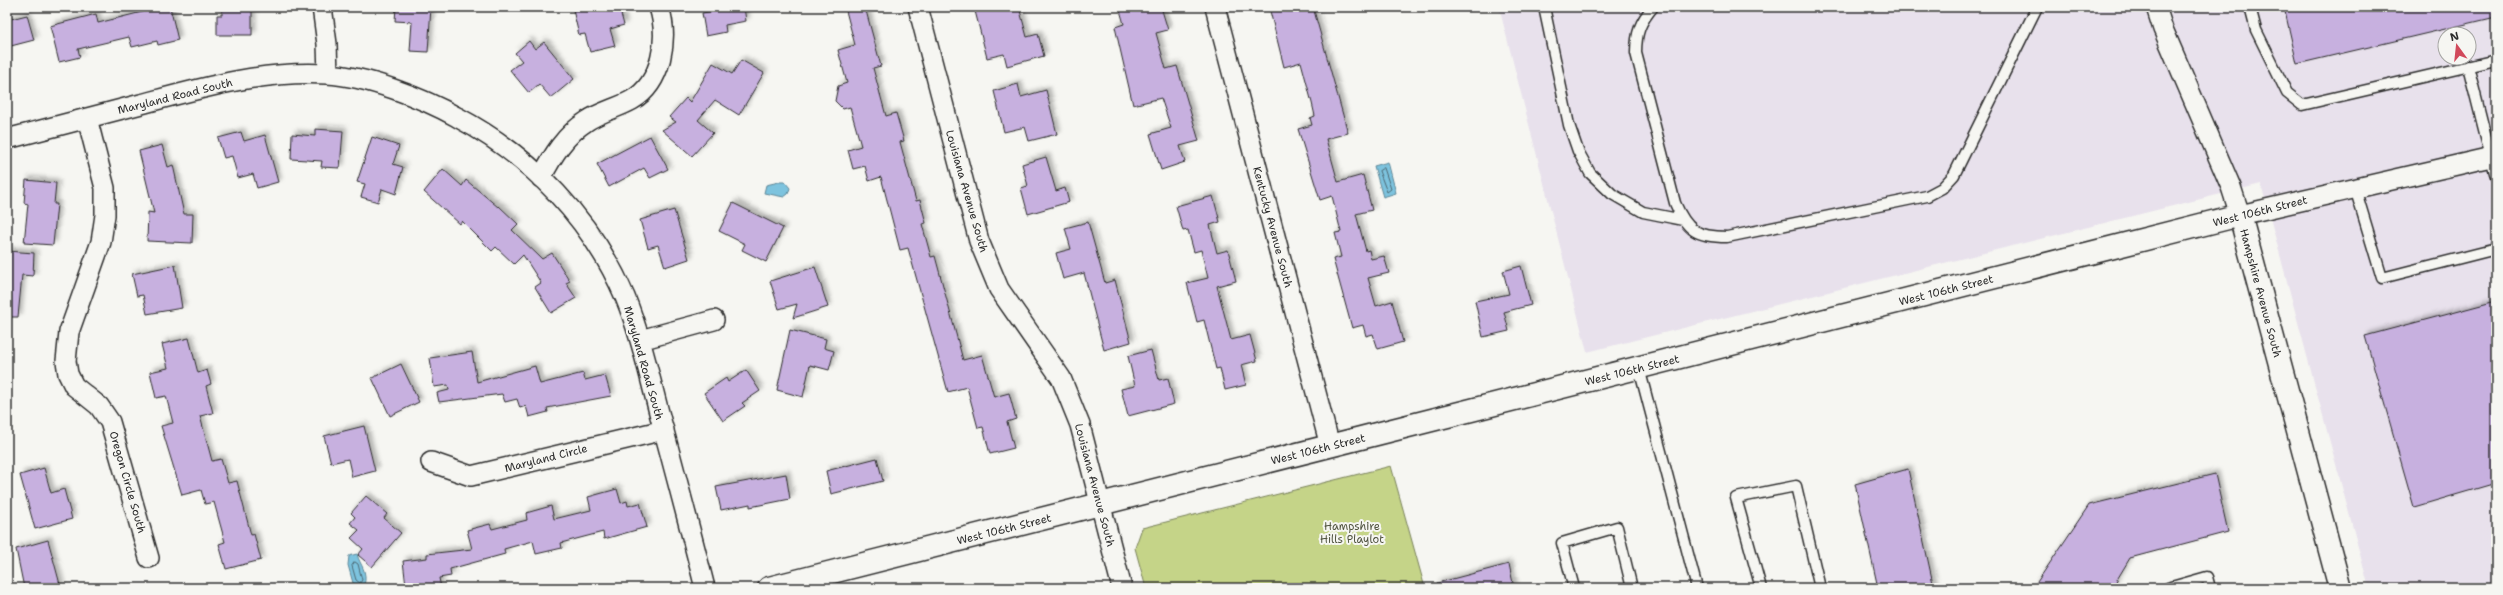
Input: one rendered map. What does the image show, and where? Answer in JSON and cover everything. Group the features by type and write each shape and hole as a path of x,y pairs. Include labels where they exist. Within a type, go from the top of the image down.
{"street":[{"path":"322,7 327,44 328,74"},
{"path":"541,178 553,155 569,135 588,120 634,100 650,83 660,61 665,38 660,7"},
{"name":"Louisiana Avenue South","path":"918,7 979,241 999,289 1061,378 1080,424 1122,588"},
{"name":"Kentucky Avenue South","path":"1215,7 1330,446"},
{"name":"Hampshire Avenue South","path":"2156,7 2163,29 2231,188 2240,215 2340,588"},
{"name":"Maryland Road South","path":"7,139 214,84 269,76 328,74 379,85 431,103 481,129 525,162 566,202 599,246 625,297 640,340 705,588"},
{"name":"Oregon Circle South","path":"87,118 104,188 105,215 101,242 69,332 66,361 68,374 74,386 99,406 110,422 149,558"},
{"name":"West 106th Street","path":"769,588 2240,215 2494,156"},
{"path":"640,340 714,320"},
{"name":"Maryland Circle","path":"431,462 471,476 664,430"}],"lane":[{"path":"1544,7 1569,125 1578,151 1590,173 1612,194 1643,212 1683,220"},
{"path":"1653,7 1642,21 1636,36 1636,53 1676,203 1683,220 1694,231 1707,237 1727,237 1927,196 1942,188 1954,175 2037,7"},
{"path":"2250,7 2256,30 2287,94 2302,105 2468,66 2494,156 2496,177"},
{"path":"2477,64 2496,60"},
{"path":"2355,188 2382,278 2496,249"},
{"path":"1639,368 1697,588"},
{"path":"1761,588 1736,498 1796,486 1820,588"},
{"path":"1574,588 1562,544 1617,527 1632,588"},
{"path":"2168,588 2207,577 2210,588"}],"shaded area":[{"path":"1499,7 2496,7 2496,588 2369,588 2261,184 1587,352"}],"green space":[{"name":"Hampshire Hills Playlot","path":"1391,466 1425,588 1146,588 1135,548 1142,528"}],"water":[{"path":"1388,162 1396,193 1383,197 1374,166"},
{"path":"785,182 790,188 788,194 784,197 764,193 766,185"},
{"path":"357,554 365,576 364,586 358,587 353,583 348,565 349,556"}],"building":[{"path":"150,7 170,7 178,40 158,45 157,41 132,47 129,37 78,49 80,57 59,62 50,26 96,14 98,23 150,10"},
{"path":"222,7 252,7 252,35 217,35 217,15 222,15"},
{"path":"396,7 431,7 428,52 410,51 412,22 395,21"},
{"path":"586,7 619,7 624,25 610,29 615,46 590,52 585,34 579,35 573,10"},
{"path":"713,7 744,7 746,21 725,25 726,32 706,36 702,13 714,11"},
{"path":"845,7 865,7 881,66 873,68 886,116 896,113 904,141 900,142 916,201 920,200 926,223 922,224 931,257 935,256 963,360 982,355 994,397 1009,393 1016,419 1007,422 1014,448 990,454 983,427 978,428 967,387 948,392 908,248 900,250 881,177 869,181 865,166 853,169 848,150 861,146 850,107 843,109 835,101 838,86 847,83 838,50 855,45"},
{"path":"974,7 1019,7 1027,37 1038,34 1044,56 1007,66 1004,54 987,58"},
{"path":"1119,7 1161,7 1168,30 1156,33 1166,69 1177,66 1199,141 1180,146 1185,162 1161,170 1150,134 1171,128 1161,98 1133,105 1115,27 1124,24"},
{"path":"1269,7 1313,7 1348,133 1326,139 1338,182 1363,175 1372,210 1356,214 1366,251 1369,250 1371,259 1384,256 1389,273 1368,278 1376,306 1392,301 1403,342 1378,349 1373,334 1366,336 1363,325 1352,328 1333,259 1341,257 1335,233 1341,232 1332,196 1320,200 1298,129 1312,125 1310,118 1315,116 1312,103 1301,62 1284,67"},
{"path":"2284,7 2496,7 2496,17 2458,26 2437,26 2437,31 2297,64"},
{"path":"27,15 34,40 7,47 7,20"},
{"path":"529,41 535,49 544,42 574,79 551,98 539,84 529,93 510,70 522,61 515,53"},
{"path":"741,60 764,73 739,115 715,100 698,120 713,133 692,156 662,130 676,122 669,117 686,98 690,102 713,63 732,74"},
{"path":"1018,84 1021,97 1046,90 1057,134 1029,141 1025,127 1004,132 994,91"},
{"path":"315,129 343,131 340,168 321,167 322,161 291,159 292,134 315,136"},
{"path":"241,132 244,141 265,135 278,182 257,188 253,174 238,178 232,156 224,158 218,138"},
{"path":"650,136 668,169 650,178 644,168 609,187 597,164"},
{"path":"372,137 399,146 393,164 403,167 396,194 382,189 378,202 361,197 365,184 357,182"},
{"path":"162,145 168,167 173,165 184,214 193,214 192,243 147,241 148,212 154,213 139,151"},
{"path":"1046,157 1056,191 1065,188 1069,202 1028,214 1021,188 1028,186 1022,164"},
{"path":"443,169 462,186 466,180 498,207 499,206 518,224 512,230 542,259 552,253 570,281 566,283 576,298 551,313 535,287 541,283 523,255 514,264 496,247 492,251 462,221 460,224 424,192"},
{"path":"26,180 56,183 54,204 57,204 53,245 24,243 28,204 24,203"},
{"path":"1213,196 1220,222 1210,225 1217,253 1228,250 1236,281 1217,286 1231,340 1250,335 1257,361 1241,365 1246,385 1225,390 1220,368 1216,369 1204,320 1197,322 1187,283 1208,278 1201,250 1194,252 1188,230 1183,231 1176,206"},
{"path":"733,203 783,228 766,262 742,250 745,244 719,231"},
{"path":"674,210 689,259 665,267 658,245 648,248 640,220"},
{"path":"1088,222 1105,283 1115,280 1131,342 1104,350 1084,273 1063,279 1056,253 1071,249 1065,228"},
{"path":"7,251 34,253 33,276 22,275 18,317 7,317"},
{"path":"175,265 182,308 147,314 143,295 137,296 132,274"},
{"path":"1521,266 1531,305 1504,312 1509,331 1483,337 1475,301 1509,294 1503,271"},
{"path":"815,267 828,307 793,318 797,304 779,309 770,281"},
{"path":"2496,301 2496,483 2414,507 2365,336"},
{"path":"790,330 826,339 824,348 834,351 829,370 810,365 803,397 777,390"},
{"path":"189,338 198,373 207,370 211,384 206,386 213,413 200,416 212,461 221,459 228,483 237,481 251,535 254,534 261,560 226,569 219,544 225,542 214,502 205,504 201,490 182,495 161,426 173,423 166,396 156,398 150,372 168,368 162,344"},
{"path":"1151,350 1159,380 1168,378 1174,404 1128,416 1121,389 1135,386 1128,356"},
{"path":"472,352 477,382 535,366 540,384 583,373 585,380 605,375 611,396 547,408 548,412 529,417 526,406 520,408 517,399 505,402 502,394 439,402 437,393 449,390 448,385 434,387 430,358"},
{"path":"401,364 419,402 390,416 372,378"},
{"path":"746,370 760,391 742,403 745,406 723,421 704,393 726,378 728,382"},
{"path":"364,426 375,471 352,477 348,459 331,463 324,436"},
{"path":"877,458 883,481 831,494 826,471"},
{"path":"44,468 51,493 64,489 72,519 35,529 20,475"},
{"path":"1908,469 1934,588 1878,588 1855,484"},
{"path":"786,474 790,499 750,507 750,504 721,510 716,487"},
{"path":"2215,474 2228,532 2130,558 2112,588 2033,588 2089,505"},
{"path":"617,489 621,503 627,501 628,506 640,503 647,527 604,539 603,532 561,543 562,548 536,554 533,541 504,549 505,554 450,569 451,576 439,578 441,588 406,586 403,561 427,558 427,554 472,549 467,530 490,524 492,529 527,520 526,513 551,506 554,519 591,510 588,497"},
{"path":"366,496 387,514 384,518 401,533 372,567 358,555 363,549 351,538 359,530 350,523 355,517 351,513"},
{"path":"48,540 61,588 24,588 16,549"},
{"path":"1509,564 1514,588 1437,588 1437,583"}]}
